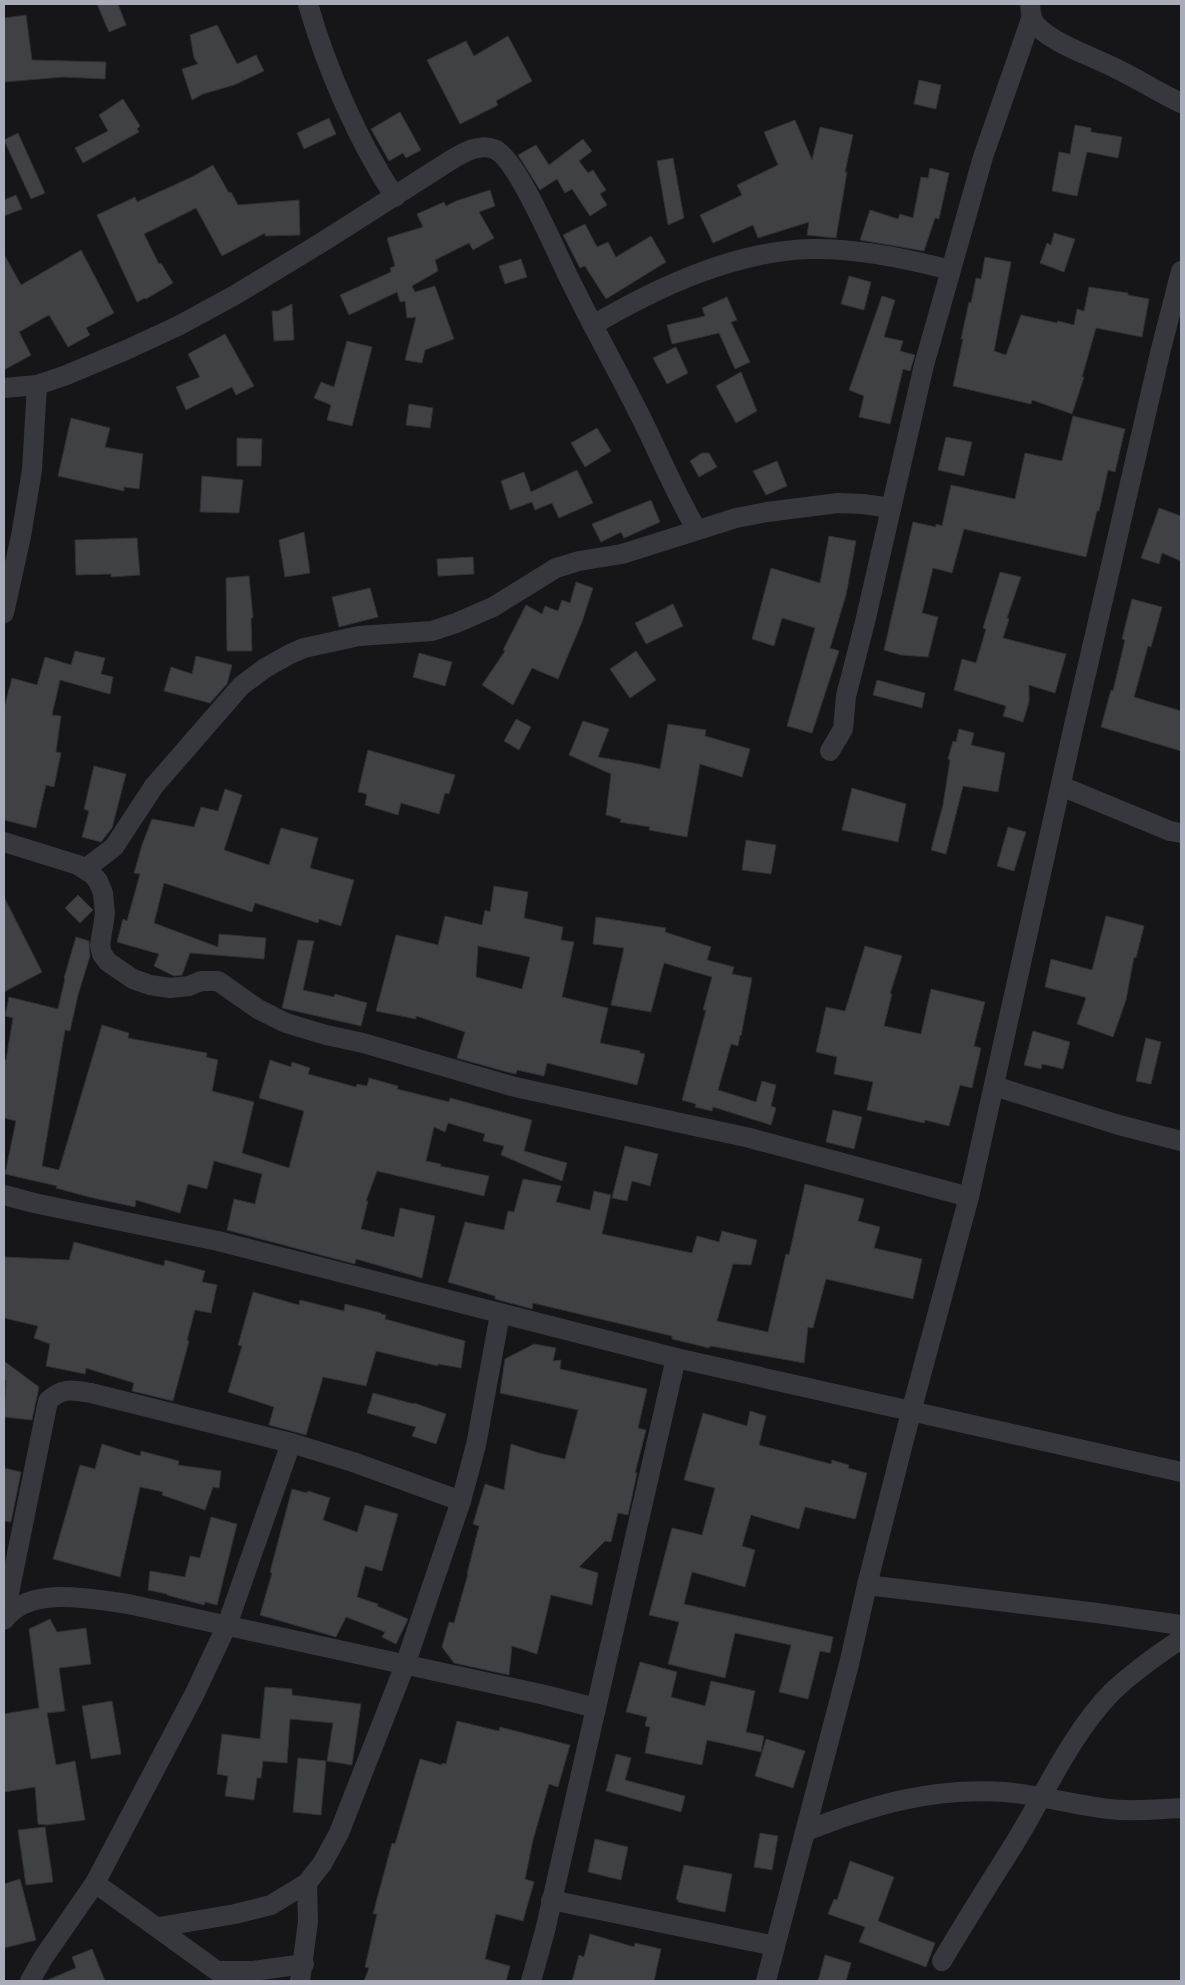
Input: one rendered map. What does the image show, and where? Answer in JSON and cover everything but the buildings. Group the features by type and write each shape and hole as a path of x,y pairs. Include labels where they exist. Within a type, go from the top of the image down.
{"street":[{"path":"308,4 326,58 351,117 370,156 395,197"},
{"path":"1030,11 1038,28 1066,45 1115,68 1181,103"},
{"path":"830,751 843,729 846,696 866,622 924,365 983,157 1030,11"},
{"path":"4,388 38,385 126,350 186,321 235,295 395,197 451,160 470,150 494,149 507,160 523,185 651,438 680,503 697,530"},
{"path":"593,325 630,303 714,267 784,252 812,249 861,253 910,260 950,270"},
{"path":"766,1981 849,1664 911,1412 969,1197 1107,583 1181,270"},
{"path":"4,613 22,536 32,470 38,385"},
{"path":"85,869 114,847 154,786 241,686 265,668 290,654 304,648 359,636 432,631 493,607 556,568 579,561 622,554 663,543 736,518 838,503 891,508"},
{"path":"1062,786 1181,833"},
{"path":"4,842 78,865 98,881 103,893 105,914 100,945 102,954 108,962 133,980 170,988 189,986 201,981 218,982 258,1009 286,1023 326,1035 363,1043 515,1087 750,1138 969,1197"},
{"path":"994,1086 1119,1125 1181,1141"},
{"path":"4,1195 34,1203 218,1241 676,1358 1181,1472"},
{"path":"159,1928 235,1914 271,1905 307,1883 322,1864 339,1833 405,1665 461,1501 476,1445 500,1314"},
{"path":"531,1981 545,1931 676,1358"},
{"path":"9,1610 48,1401 57,1393 71,1390 91,1393 290,1443 352,1462 461,1501"},
{"path":"30,1981 43,1958 95,1883 194,1695 227,1625 290,1443"},
{"path":"867,1585 1181,1625"},
{"path":"9,1610 44,1597 89,1599 128,1604 545,1695 596,1708"},
{"path":"942,1960 1094,1713 1134,1673 1181,1639"},
{"path":"806,1831 878,1805 929,1795 975,1791 1006,1792 1112,1809 1181,1808"},
{"path":"95,1883 225,1976 253,1971 302,1973 309,1904 307,1883"},
{"path":"551,1900 775,1946"}]}
